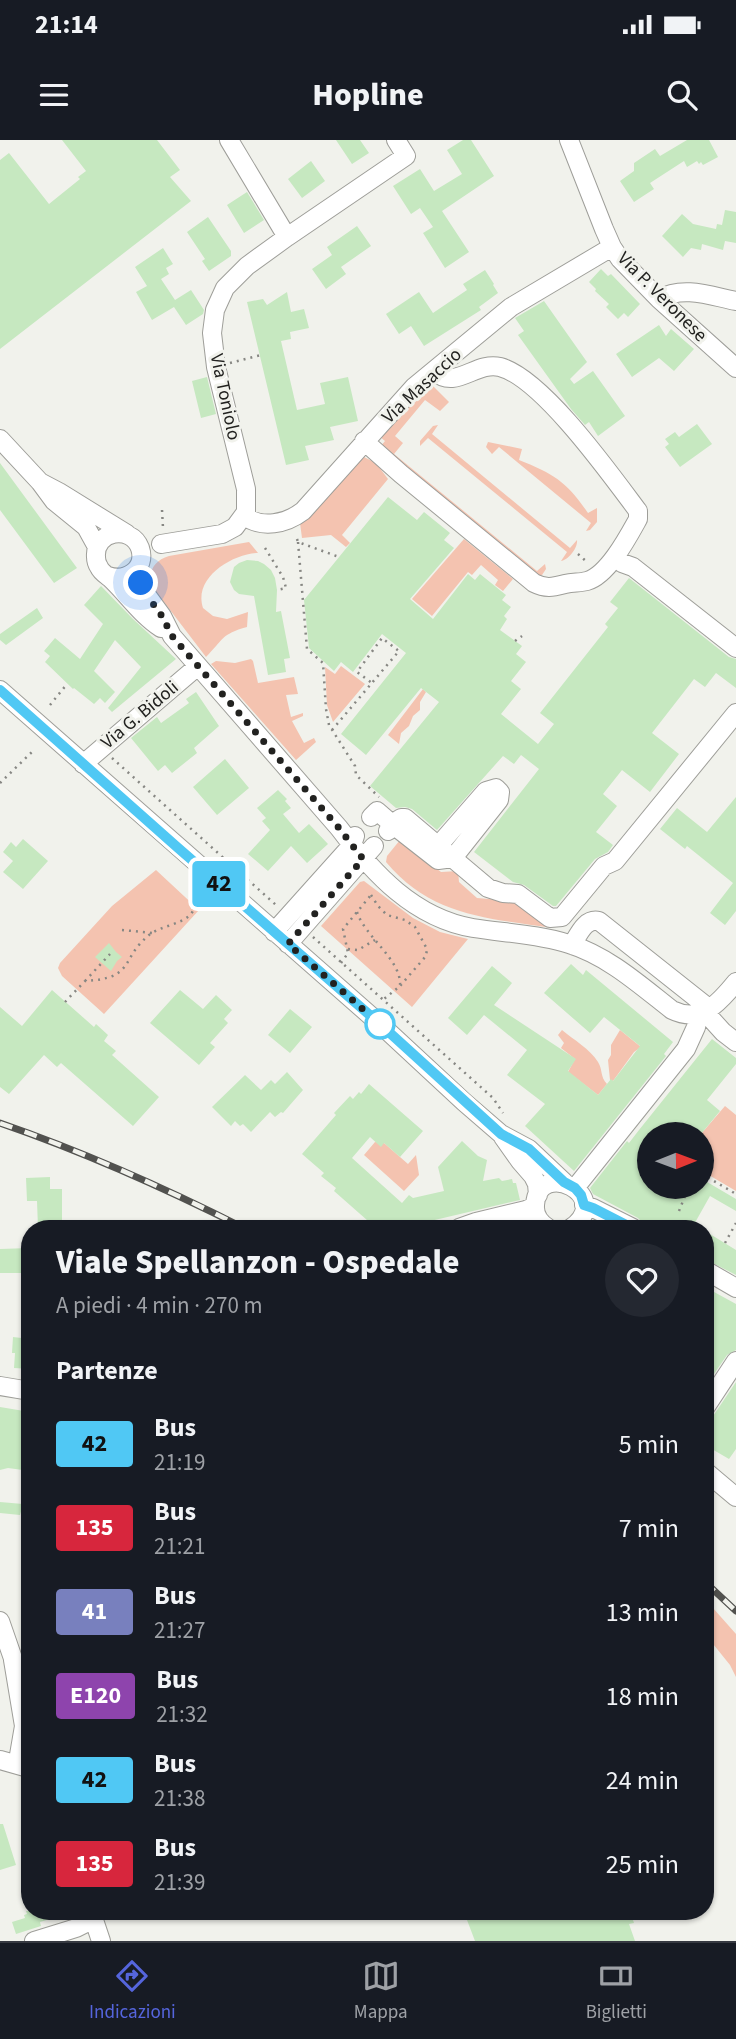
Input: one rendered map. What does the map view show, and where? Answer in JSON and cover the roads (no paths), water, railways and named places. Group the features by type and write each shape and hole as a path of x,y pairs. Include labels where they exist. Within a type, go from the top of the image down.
{"street":[{"path":"229,140 287,237"},
{"name":"Via Toniolo","path":"244,516 246,489 216,367 212,333 215,310 225,288 247,266 406,156 396,140"},
{"name":"Via P. Veronese","path":"569,140 612,247 633,274 736,368"},
{"name":"Via Masaccio","path":"244,516 252,521 270,524 295,517 414,387 511,307 612,247"},
{"path":"659,299 673,293 686,292 736,301"},
{"path":"364,441 538,585 547,588 596,578 615,557 638,519 638,511 600,460 540,393 516,375 490,366 449,379 434,371"},
{"path":"0,439 54,501 86,527 97,547"},
{"path":"40,482 130,536 139,547 143,590 162,616 172,636"},
{"path":"244,516 234,527 222,534 148,542 124,533 111,534 97,547 95,553 98,567 154,623 172,636 362,845 406,899 434,916 456,925 572,945 611,964 672,1010 687,1014 705,1011 722,1001 736,982"},
{"path":"108,576 122,578 135,572 162,539"},
{"path":"615,557 634,567 736,648"},
{"name":"Via G. Bidoli","path":"83,764 198,666"},
{"path":"0,690 281,938 581,1195 584,1205 580,1220"},
{"path":"390,828 401,818 405,818 488,888 518,894 550,918 562,917 604,866 615,861 736,713"},
{"path":"376,802 390,828 438,860 453,858 499,800 498,789 486,791 438,846"},
{"path":"281,938 362,845"},
{"path":"572,945 586,923 595,919 599,921 705,1011 723,1032 736,1042"},
{"path":"570,1185 686,1049 705,1011"},
{"path":"504,1127 537,1184 540,1213"},
{"path":"540,1213 546,1186 558,1182 570,1185"},
{"path":"584,1205 616,1220"},
{"path":"484,1220 526,1210 540,1213"},
{"path":"714,1275 736,1288"},
{"path":"714,1394 736,1361"},
{"path":"0,1386 21,1390"},
{"path":"714,1479 736,1497"},
{"path":"0,1621 21,1677"},
{"path":"13,1660 21,1708"},
{"path":"0,1751 21,1741"},
{"path":"0,1760 21,1767"},
{"path":"34,1941 76,1928 86,1920"},
{"path":"95,1920 101,1941"}],"railway":[{"path":"0,1123 124,1171 227,1220"},
{"path":"714,1590 736,1611"}]}
